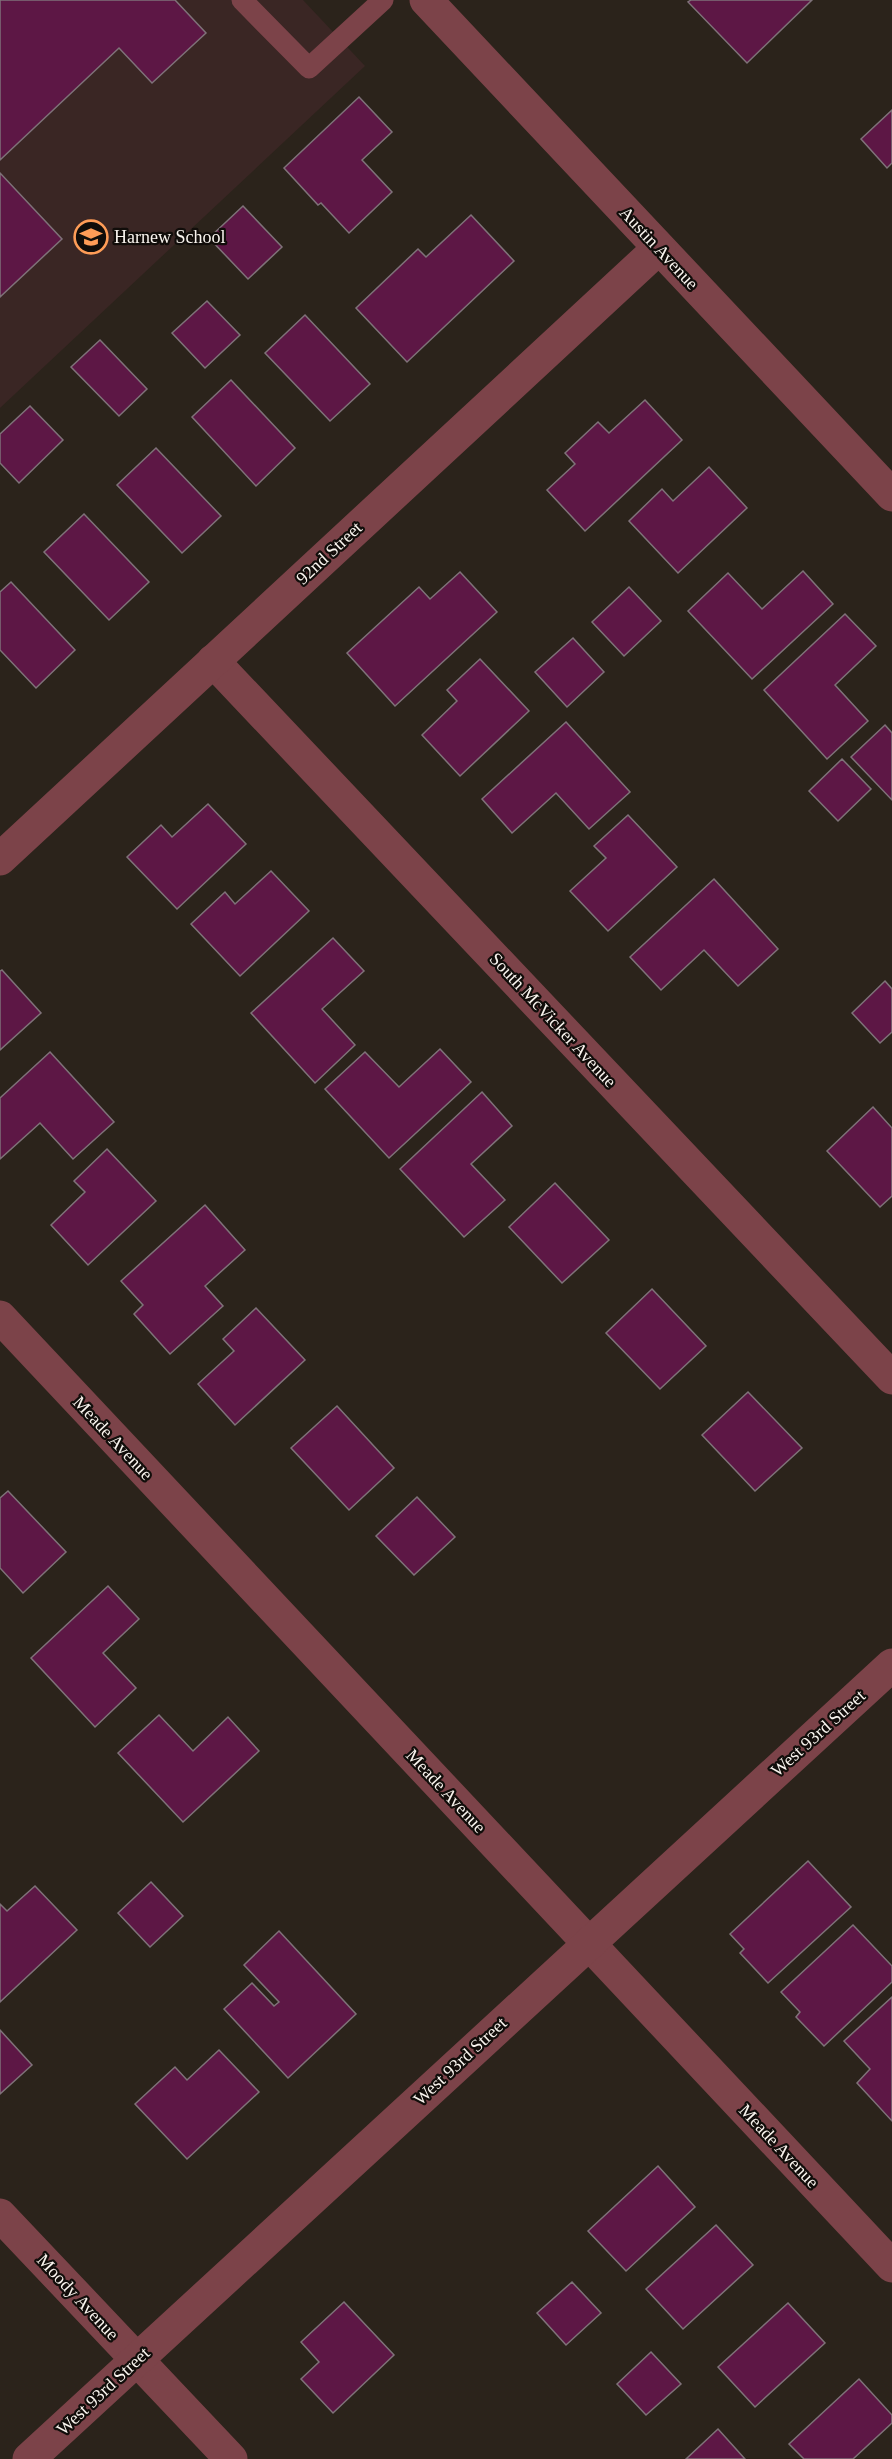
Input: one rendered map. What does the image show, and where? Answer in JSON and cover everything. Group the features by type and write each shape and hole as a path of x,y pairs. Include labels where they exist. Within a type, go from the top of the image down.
{"street":[{"name":"Austin Avenue","path":"426,0 892,495"},
{"name":"92nd Street","path":"0,859 659,248"},
{"name":"South McVicker Avenue","path":"213,661 892,1378"},
{"name":"Meade Avenue","path":"0,1317 892,2266"},
{"name":"West 93rd Street","path":"28,2459 892,1665"},
{"name":"Moody Avenue","path":"0,2215 231,2459"}],"lane":[{"path":"242,0 309,69 383,0"}],"shaded area":[{"name":"Harnew School","path":"0,0 303,0 365,66 0,408"}],"building":[{"path":"0,0 175,0 206,33 152,83 119,48 0,160"},
{"path":"691,0 812,0 747,63 688,2"},
{"path":"359,97 392,132 362,160 392,192 349,233 321,203 318,205 284,168"},
{"path":"892,110 892,163 887,168 861,139"},
{"path":"0,173 62,239 0,297"},
{"path":"243,206 282,247 248,279 209,238"},
{"path":"471,215 514,261 407,362 356,308 418,249 426,257"},
{"path":"207,301 240,335 205,368 172,333"},
{"path":"305,315 370,384 330,421 265,353"},
{"path":"100,340 147,389 119,416 71,367"},
{"path":"231,380 295,448 256,486 192,417"},
{"path":"645,400 682,440 585,531 547,490 575,464 565,453 598,422 609,433"},
{"path":"30,406 63,440 19,483 0,463 0,434"},
{"path":"156,448 221,516 182,553 117,485"},
{"path":"709,467 747,508 678,573 629,521 662,489 673,501"},
{"path":"84,514 149,582 109,620 44,552"},
{"path":"803,571 833,604 752,679 688,611 728,573 762,609"},
{"path":"460,572 497,612 395,706 347,653 419,587 430,599"},
{"path":"11,582 75,650 36,688 0,650 0,592"},
{"path":"629,587 661,621 624,656 592,622"},
{"path":"845,614 876,646 835,685 868,721 827,759 764,690"},
{"path":"573,638 604,672 567,707 535,672"},
{"path":"480,659 529,711 460,776 422,735 457,701 447,690"},
{"path":"566,722 630,792 589,829 556,793 512,833 482,799"},
{"path":"885,725 892,733 892,800 851,757"},
{"path":"842,759 871,789 838,821 809,791"},
{"path":"208,804 246,844 177,909 127,857 161,825 172,837"},
{"path":"628,815 677,867 608,931 570,891 606,858 594,846"},
{"path":"271,871 309,911 240,976 191,924 225,892 235,904"},
{"path":"714,879 778,949 738,986 704,950 661,990 630,957"},
{"path":"333,938 364,971 322,1009 355,1045 315,1083 251,1013"},
{"path":"2,970 41,1013 0,1050 0,971"},
{"path":"885,981 892,989 892,1032 880,1043 852,1013"},
{"path":"440,1049 471,1082 389,1158 325,1089 365,1052 399,1087"},
{"path":"50,1052 114,1122 73,1159 40,1123 0,1159 0,1098"},
{"path":"482,1092 512,1126 471,1164 505,1200 464,1237 400,1169"},
{"path":"873,1107 892,1128 892,1196 880,1207 827,1151"},
{"path":"107,1149 156,1201 88,1265 51,1225 85,1192 74,1181"},
{"path":"555,1183 609,1240 562,1283 509,1227"},
{"path":"205,1205 245,1250 205,1286 223,1306 170,1354 134,1314 143,1305 121,1281"},
{"path":"652,1289 706,1346 660,1389 606,1333"},
{"path":"256,1308 305,1360 235,1425 198,1384 234,1351 223,1339"},
{"path":"748,1392 802,1448 755,1491 702,1435"},
{"path":"337,1406 394,1468 349,1510 291,1448"},
{"path":"8,1491 66,1552 23,1593 0,1568 0,1498"},
{"path":"417,1497 455,1537 414,1575 376,1536"},
{"path":"108,1586 139,1619 103,1653 136,1688 95,1727 31,1658"},
{"path":"159,1715 193,1751 228,1717 259,1751 183,1822 118,1753"},
{"path":"808,1861 851,1907 768,1983 740,1953 744,1949 730,1934"},
{"path":"151,1882 183,1916 150,1947 118,1913"},
{"path":"35,1886 77,1930 0,2002 0,1904 7,1911"},
{"path":"853,1925 892,1966 892,1982 824,2046 796,2017 800,2012 781,1992"},
{"path":"279,1931 356,2014 288,2078 224,2009 252,1983 274,2006 279,2002 244,1965"},
{"path":"892,1997 892,2121 857,2083 870,2069 844,2041"},
{"path":"0,2030 32,2065 0,2094"},
{"path":"219,2050 259,2092 187,2159 135,2104 175,2067 187,2080"},
{"path":"658,2166 695,2207 626,2271 588,2231"},
{"path":"716,2225 753,2265 683,2329 646,2289"},
{"path":"572,2282 601,2313 566,2345 537,2313"},
{"path":"344,2302 394,2355 333,2413 301,2379 319,2362 301,2342"},
{"path":"788,2303 825,2343 755,2407 718,2367"},
{"path":"651,2352 681,2384 646,2415 617,2384"},
{"path":"859,2379 892,2415 892,2423 853,2459 804,2459 789,2444"},
{"path":"718,2429 745,2459 686,2459"}],"place":[{"name":"Harnew School","path":"91,237"}]}
